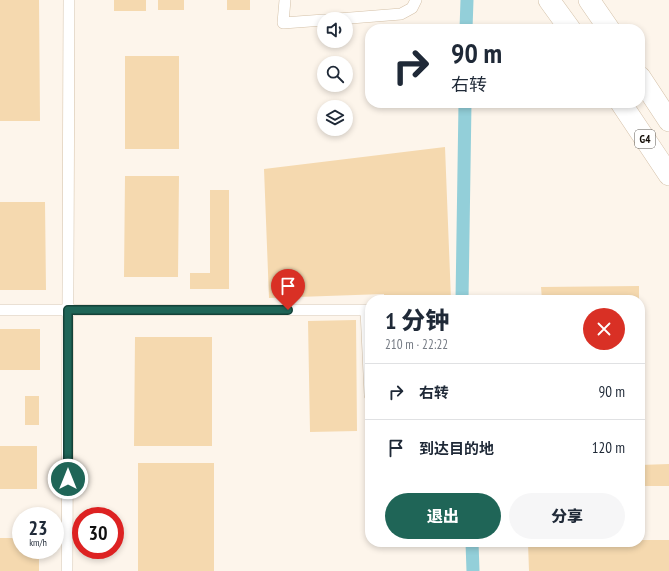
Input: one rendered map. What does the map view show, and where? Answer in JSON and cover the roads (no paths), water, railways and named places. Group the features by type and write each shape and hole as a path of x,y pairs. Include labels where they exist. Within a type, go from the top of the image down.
{"highway":[{"path":"550,0 567,24"},
{"path":"591,2 606,24"},
{"name":"G4","path":"645,85 669,121"},
{"name":"G4","path":"624,108 669,175"}],"street":[{"path":"67,571 69,0"},
{"path":"285,0 283,23 317,21"},
{"path":"353,18 401,14 412,8 416,0"},
{"path":"0,310 365,310"}],"waterway":[{"path":"466,24 467,0"},
{"path":"462,295 465,108"},
{"path":"472,547 473,571"}]}
